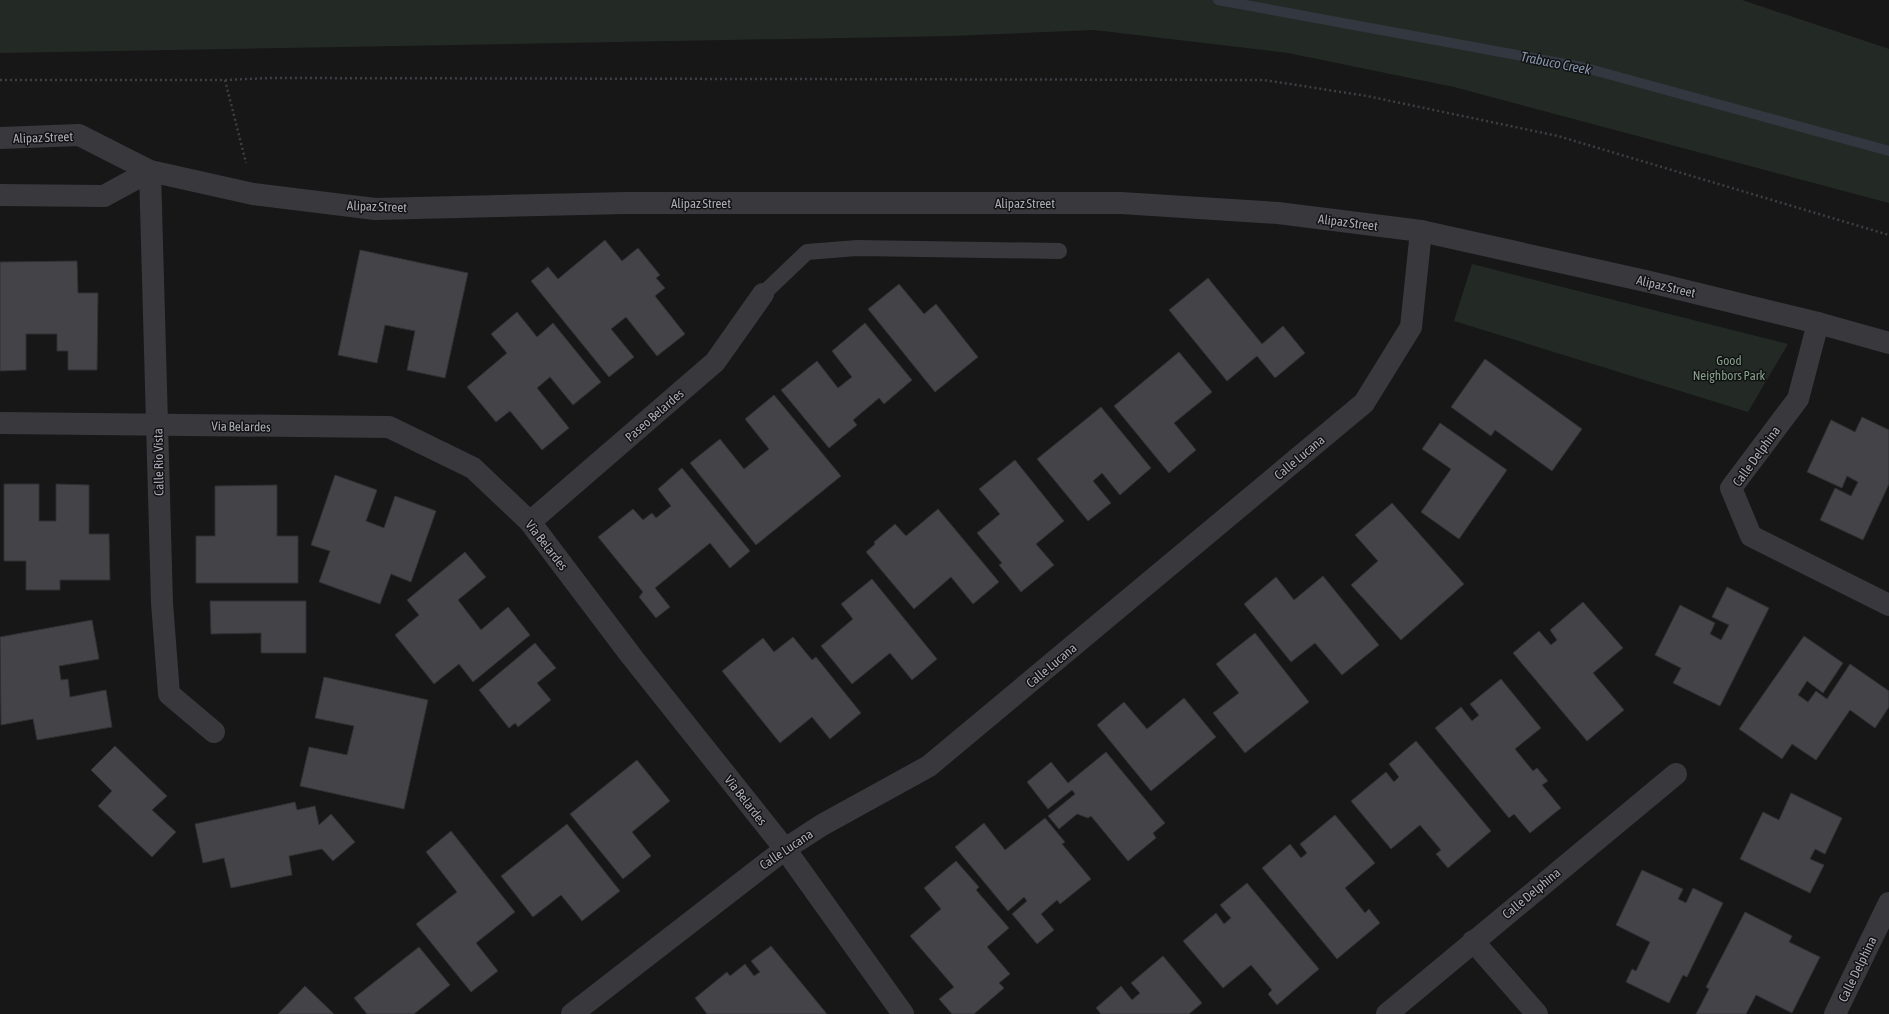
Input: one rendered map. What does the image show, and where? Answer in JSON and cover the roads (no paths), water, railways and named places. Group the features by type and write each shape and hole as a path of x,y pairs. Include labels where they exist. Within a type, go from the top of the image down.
{"street":[{"name":"Alipaz Street","path":"0,138 79,136 150,171 253,194 376,209 625,203 1121,203 1278,212 1421,231 1650,282 1818,323 1889,343"},
{"path":"0,196 104,196 150,171"},
{"name":"Calle Rio Vista","path":"150,171 162,603 169,694 214,732"},
{"name":"Calle Lucana","path":"572,1014 785,849 822,825 929,766 1364,403 1411,327 1421,231"},
{"name":"Paseo Belardes","path":"530,522 715,362 763,294"},
{"name":"Calle Delphina","path":"1818,323 1798,399 1731,488 1751,536 1889,604"},
{"name":"Via Belardes","path":"0,423 389,427 474,468 530,522 632,657 785,849 904,1014"},
{"name":"Calle Delphina","path":"1387,1014 1473,941 1676,774"},
{"name":"Calle Delphina","path":"1835,1014 1889,903"},
{"path":"1473,941 1538,1014"}],"lane":[{"path":"763,294 807,252 857,248 1059,251"}],"waterway":[{"name":"Trabuco Creek","path":"1218,0 1582,67 1889,151"}],"park label":[{"name":"Good Neighbors Park","path":"1729,368"}]}
